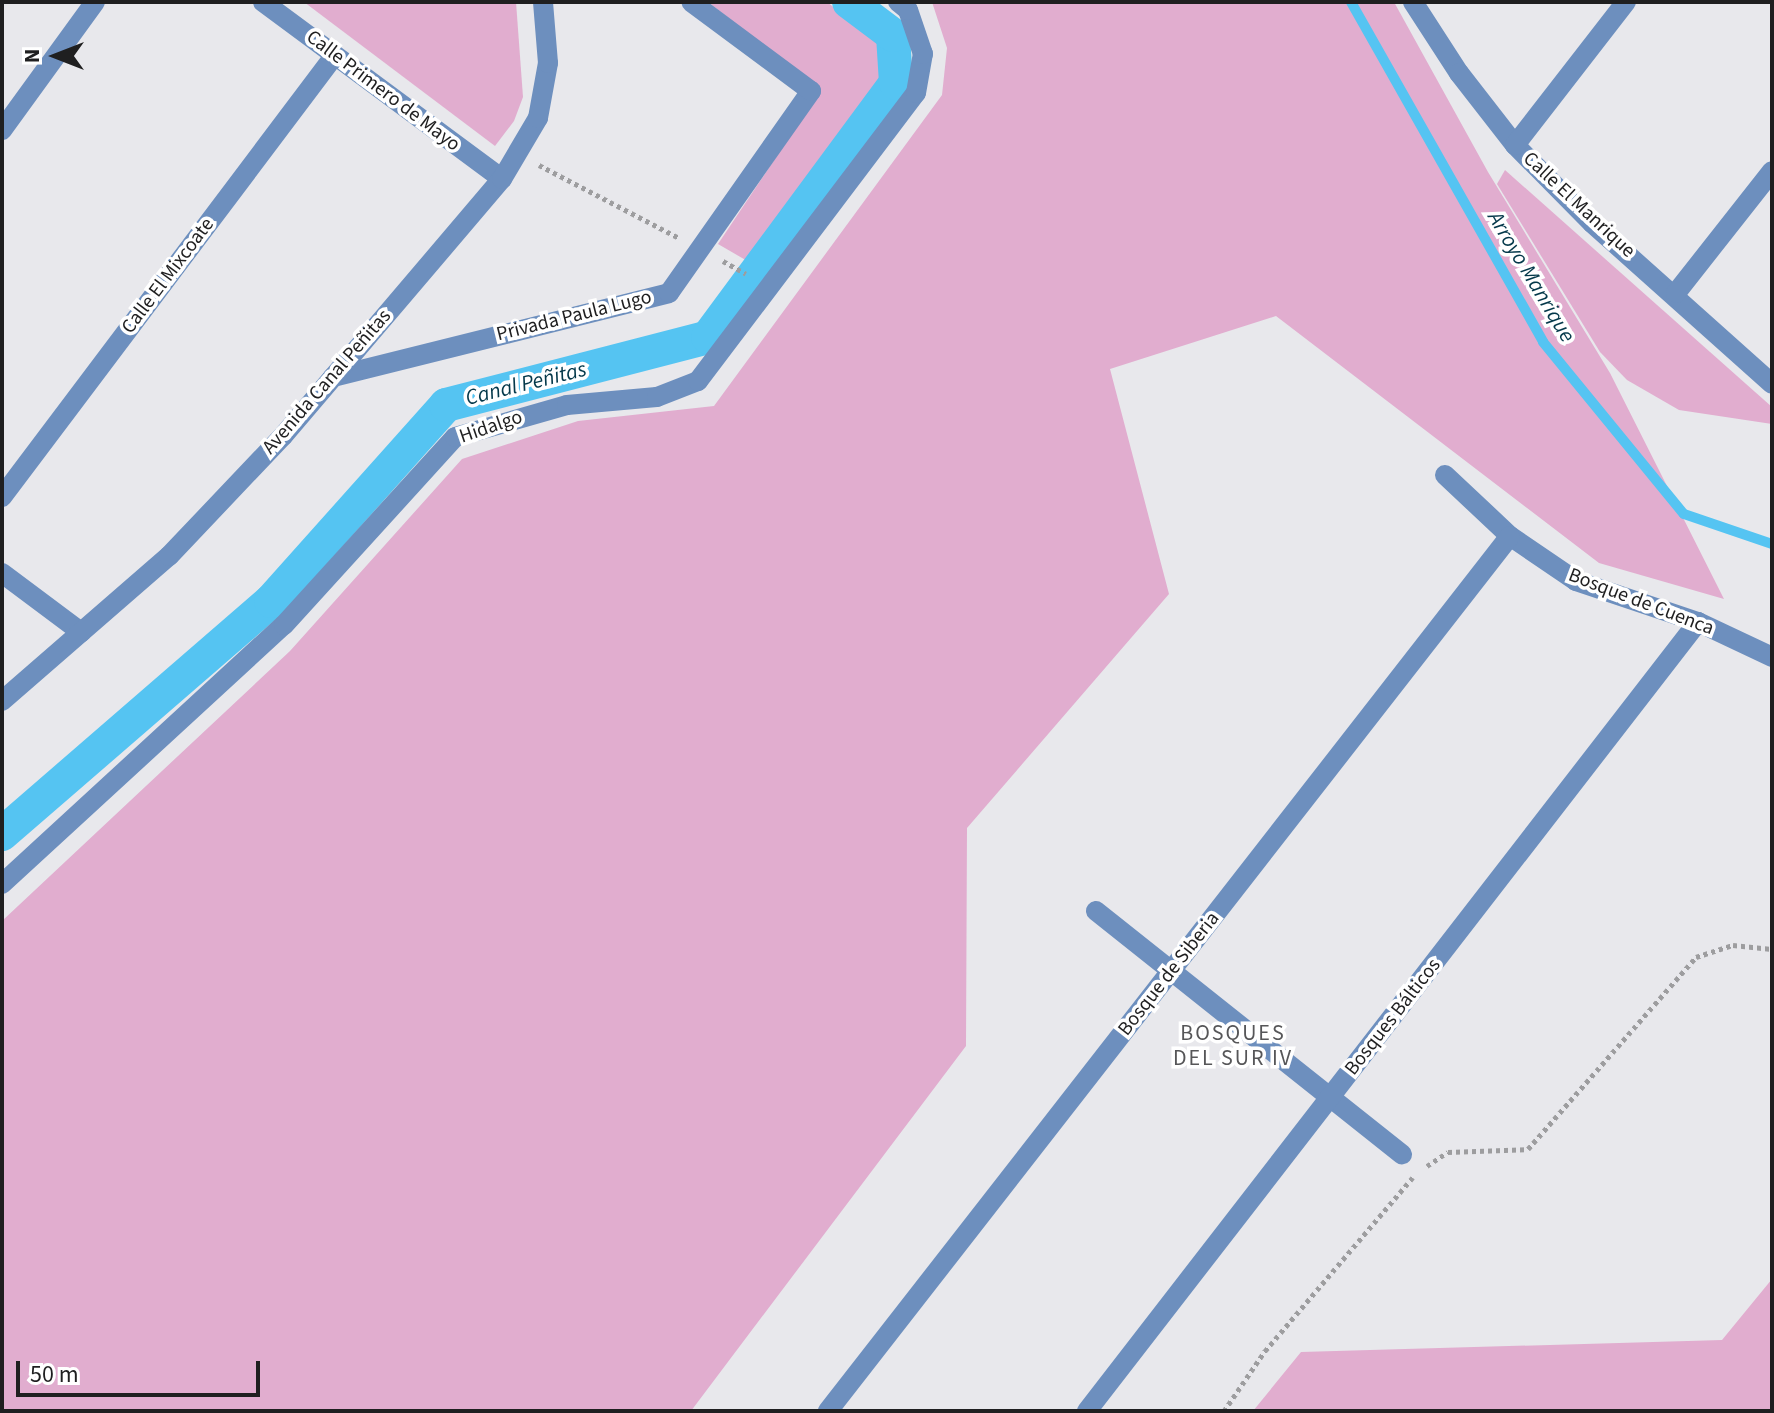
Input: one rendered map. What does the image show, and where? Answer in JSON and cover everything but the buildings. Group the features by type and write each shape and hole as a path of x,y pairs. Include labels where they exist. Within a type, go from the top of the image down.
{"street":[{"path":"2,130 95,2"},
{"name":"Calle Primero de Mayo","path":"263,2 502,179"},
{"name":"Avenida Canal Peñitas","path":"2,701 169,556 333,377 502,179 538,118 548,63 543,2"},
{"name":"Privada Paula Lugo","path":"333,377 669,293 811,91 691,2"},
{"name":"Hidalgo","path":"2,884 284,625 455,437 567,405 657,397 698,381 916,93 923,54 908,10 898,2"},
{"name":"Calle El Manrique","path":"1413,2 1459,73 1515,145 1592,223 1676,293 1772,384"},
{"path":"1515,145 1626,2"},
{"name":"Calle El Mixcoate","path":"2,497 335,55"},
{"path":"1676,293 1772,171"},
{"name":"Bosque de Cuenca","path":"1445,475 1510,536 1576,581 1698,622 1772,657"},
{"name":"Bosque de Siberia","path":"828,1411 1510,536"},
{"path":"2,573 81,632"},
{"name":"Bosques Bálticos","path":"1087,1411 1698,622"},
{"path":"1096,911 1402,1154"}],"path":[{"path":"517,154 737,269"},
{"path":"1224,1411 1265,1351 1419,1170 1448,1152 1528,1149 1696,957 1733,945 1772,949"}],"shaded area":[{"path":"304,2 516,2 523,97 514,121 495,146"},
{"path":"708,2 827,2 876,41 885,60 880,87 749,262 718,244 821,90"},
{"path":"932,2 1394,2 1488,172 1610,373 1724,599 1599,563 1276,316 1110,369 1169,594 967,828 966,1046 691,1411 2,1411 2,921 290,651 462,459 578,421 714,406 942,95 947,48"},
{"path":"1505,170 1772,407 1772,424 1679,410 1627,380 1600,352 1497,184"},
{"path":"1772,1279 1772,1411 1253,1411 1301,1352 1722,1340"}],"waterway":[{"name":"Canal Peñitas","path":"2,834 271,601 446,405 708,337 896,83 893,35 849,2"},
{"name":"Arroyo Manrique","path":"1351,2 1543,342 1684,514 1772,544"}],"district":[{"name":"BOSQUES DEL SUR IV","path":"1233,1046"}]}
